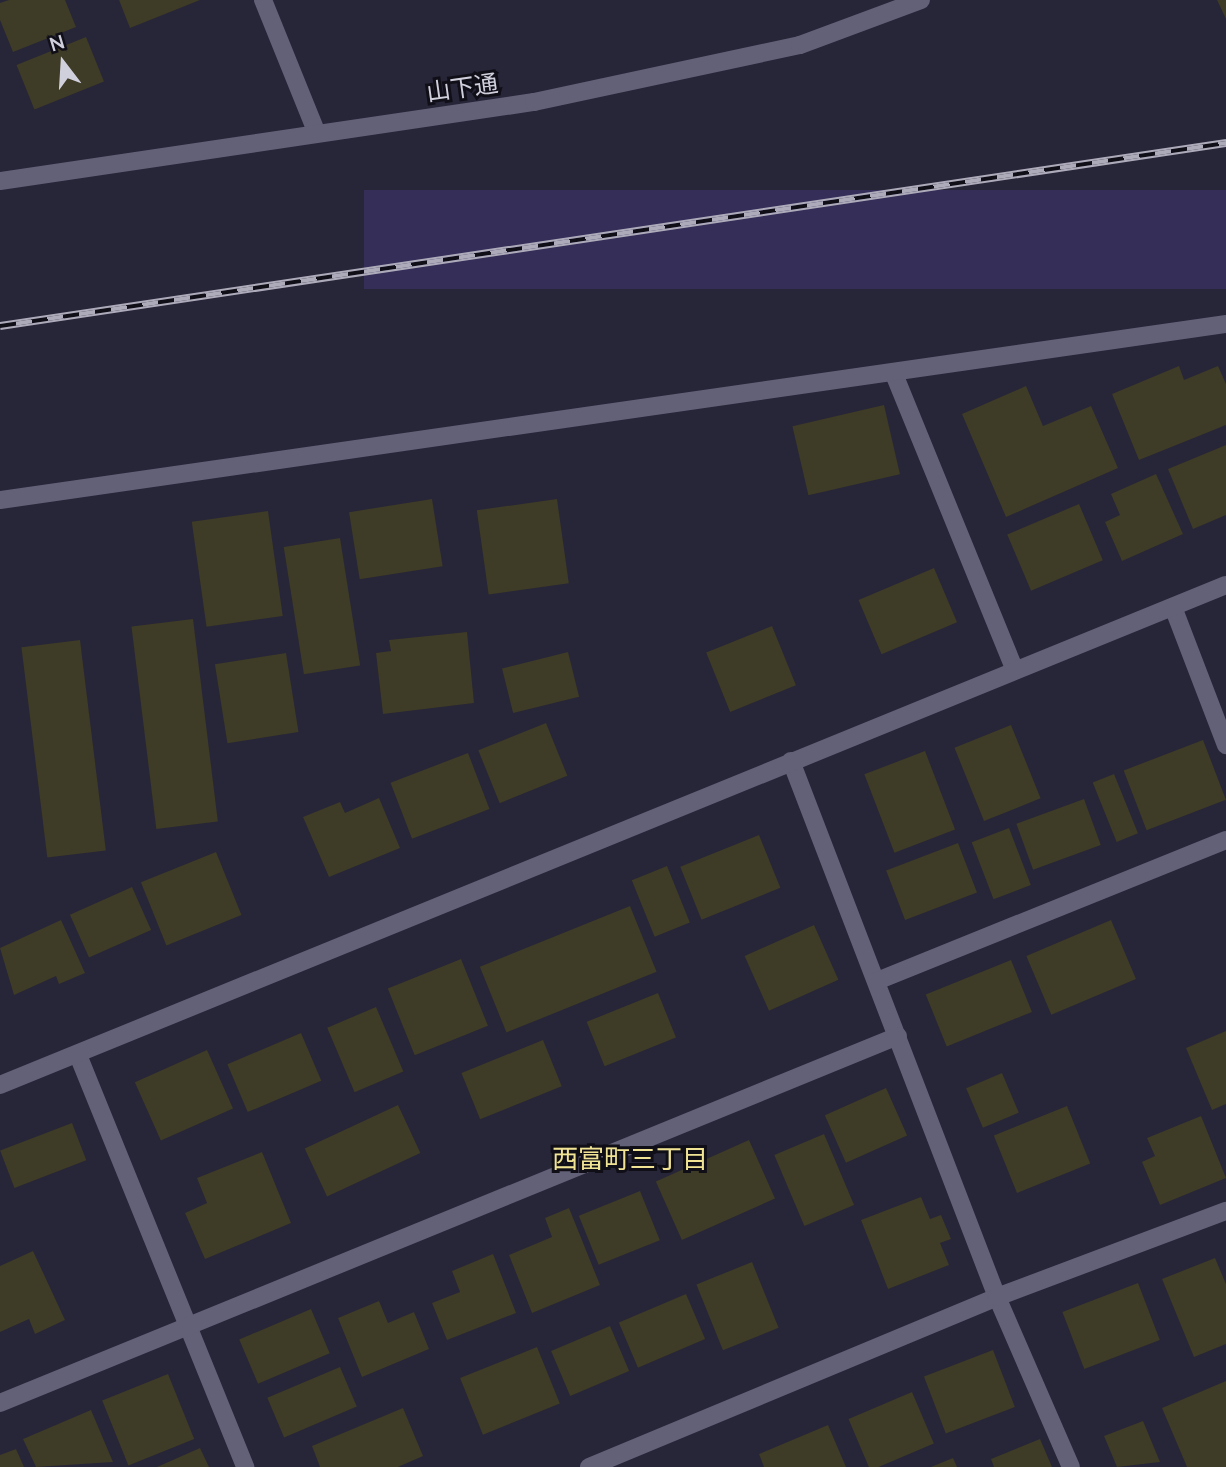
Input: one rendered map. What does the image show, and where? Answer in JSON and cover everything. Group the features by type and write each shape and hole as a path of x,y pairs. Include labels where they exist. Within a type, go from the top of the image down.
{"street":[{"path":"262,0 316,131"},
{"name":"山下通","path":"0,181 316,131 534,102 800,45 921,0"},
{"path":"0,500 894,374 1226,324"},
{"path":"894,374 1015,670"},
{"path":"0,1085 1226,585"},
{"path":"1173,607 1226,745"},
{"path":"791,761 998,1297 1071,1467"},
{"path":"877,981 1226,840"},
{"path":"0,1403 898,1036"},
{"path":"78,1055 245,1467"},
{"path":"589,1467 998,1297 1226,1211"}],"shaded area":[{"path":"364,190 1226,190 1226,289 364,289"}],"building":[{"path":"9,0 65,0 76,27 13,52 0,20 0,3"},
{"path":"119,0 200,0 130,28"},
{"path":"1217,0 1226,0 1226,19"},
{"path":"86,37 104,82 34,110 16,65"},
{"path":"1179,366 1184,380 1218,366 1226,384 1226,425 1139,460 1112,394"},
{"path":"1026,386 1043,426 1091,406 1118,468 1006,517 962,414"},
{"path":"884,405 900,474 808,495 792,426"},
{"path":"1226,445 1226,515 1193,529 1168,469"},
{"path":"1156,474 1183,534 1122,561 1105,522 1120,515 1111,494"},
{"path":"432,499 443,566 360,579 349,512"},
{"path":"557,499 569,583 489,594 477,510"},
{"path":"1079,504 1103,560 1031,591 1007,534"},
{"path":"268,511 283,616 207,627 192,522"},
{"path":"340,538 360,665 304,674 284,547"},
{"path":"934,568 957,622 882,654 859,600"},
{"path":"193,619 218,821 156,829 131,627"},
{"path":"772,626 796,685 730,712 706,653"},
{"path":"467,632 474,703 383,714 376,653 391,651 389,640"},
{"path":"80,640 106,850 47,858 21,647"},
{"path":"568,652 579,697 513,713 502,668"},
{"path":"286,653 299,732 227,743 215,664"},
{"path":"546,723 567,776 500,803 478,750"},
{"path":"1011,725 1041,798 984,821 954,748"},
{"path":"1203,740 1226,800 1147,830 1124,770"},
{"path":"925,751 955,829 894,853 864,774"},
{"path":"468,753 490,809 412,839 391,783"},
{"path":"1114,774 1138,833 1117,842 1093,783"},
{"path":"379,798 400,848 329,877 303,817 340,802 345,813"},
{"path":"1084,799 1101,845 1033,870 1016,824"},
{"path":"1009,828 1031,885 994,899 972,842"},
{"path":"759,835 780,888 702,920 680,867"},
{"path":"958,843 977,892 905,920 886,871"},
{"path":"216,852 241,915 166,945 141,882"},
{"path":"667,866 690,923 655,937 632,880"},
{"path":"132,887 151,930 89,958 70,915"},
{"path":"630,906 657,972 506,1033 480,967"},
{"path":"61,920 85,973 59,984 56,976 14,995 0,948"},
{"path":"1111,920 1136,979 1051,1015 1026,956"},
{"path":"814,925 838,980 769,1011 745,956"},
{"path":"461,959 488,1026 415,1055 388,989"},
{"path":"1011,960 1032,1012 947,1046 926,994"},
{"path":"658,993 676,1038 605,1066 587,1022"},
{"path":"376,1007 403,1071 355,1092 327,1028"},
{"path":"1226,1031 1226,1104 1212,1110 1186,1048"},
{"path":"301,1033 321,1081 248,1112 227,1064"},
{"path":"543,1040 562,1086 480,1119 461,1073"},
{"path":"207,1050 233,1108 161,1141 135,1082"},
{"path":"1002,1073 1019,1113 983,1128 966,1088"},
{"path":"886,1088 907,1136 846,1163 825,1115"},
{"path":"398,1105 420,1153 327,1197 305,1149"},
{"path":"1067,1106 1090,1163 1017,1193 994,1136"},
{"path":"1201,1116 1226,1178 1160,1205 1142,1162 1155,1156 1147,1138"},
{"path":"72,1123 86,1160 14,1188 0,1151"},
{"path":"824,1134 854,1205 804,1226 774,1155"},
{"path":"749,1140 775,1198 682,1240 656,1181"},
{"path":"262,1152 291,1223 205,1259 185,1213 207,1203 197,1178"},
{"path":"640,1191 660,1240 599,1265 579,1216"},
{"path":"921,1197 930,1219 941,1215 951,1239 940,1243 949,1265 888,1289 861,1220"},
{"path":"569,1208 600,1285 532,1313 509,1255 552,1237 545,1218"},
{"path":"33,1251 65,1320 35,1334 29,1319 0,1332 0,1266"},
{"path":"493,1254 516,1313 447,1340 432,1303 460,1292 452,1271"},
{"path":"1215,1258 1226,1284 1226,1344 1194,1357 1162,1279"},
{"path":"752,1262 779,1328 723,1350 696,1284"},
{"path":"1138,1283 1160,1340 1084,1369 1062,1312"},
{"path":"686,1294 705,1339 638,1368 619,1323"},
{"path":"379,1301 388,1323 414,1312 429,1349 362,1377 338,1318"},
{"path":"311,1309 330,1353 258,1384 239,1339"},
{"path":"610,1326 629,1371 570,1396 551,1351"},
{"path":"537,1347 560,1404 483,1435 460,1378"},
{"path":"993,1350 1015,1407 946,1433 924,1377"},
{"path":"340,1367 357,1407 284,1437 267,1398"},
{"path":"168,1374 194,1439 128,1465 102,1401"},
{"path":"1226,1381 1226,1467 1187,1467 1162,1408"},
{"path":"912,1392 934,1444 879,1467 869,1467 848,1419"},
{"path":"403,1408 423,1456 398,1467 320,1467 312,1446"},
{"path":"91,1410 113,1462 36,1467 23,1439"},
{"path":"1143,1421 1160,1462 1117,1467 1104,1436"},
{"path":"828,1425 846,1467 764,1467 759,1454"},
{"path":"1040,1439 1052,1467 994,1467 991,1459"},
{"path":"200,1448 209,1467 157,1467"},
{"path":"16,1449 24,1467 0,1467 0,1455"},
{"path":"953,1458 957,1467 931,1467"}],"railway":[{"path":"0,326 1226,143"}],"district":[{"name":"西富町三丁目","path":"630,1159"}]}
